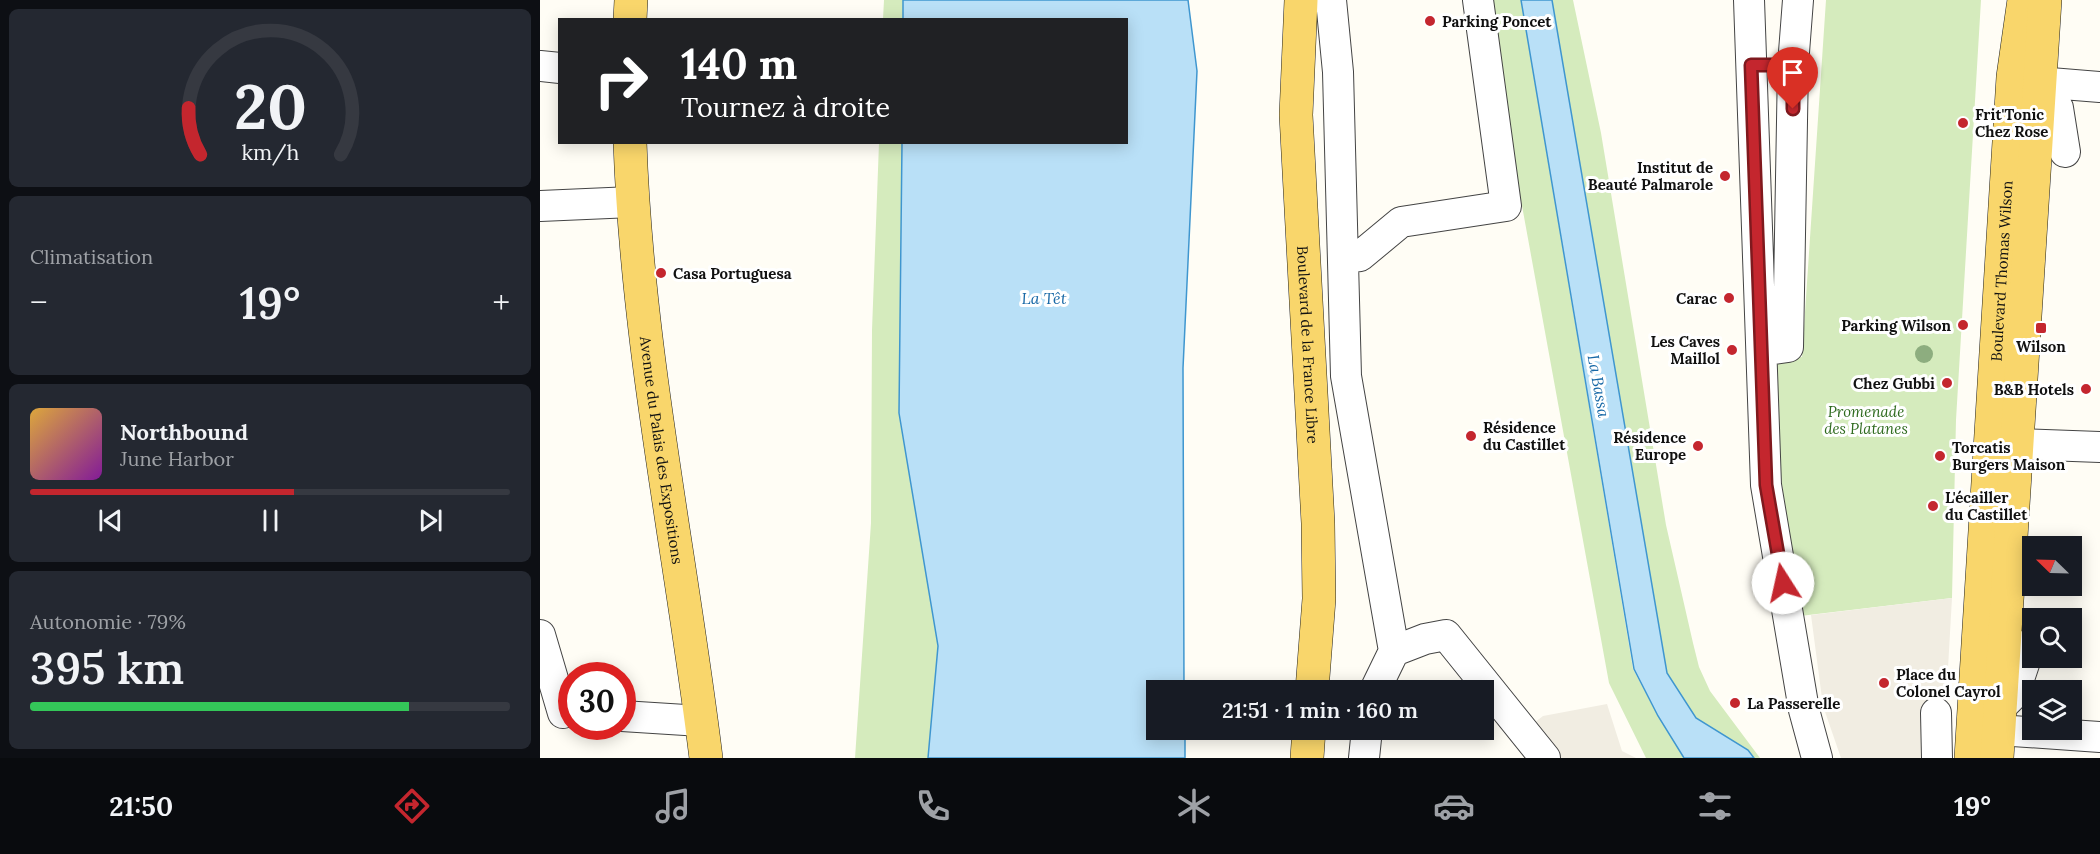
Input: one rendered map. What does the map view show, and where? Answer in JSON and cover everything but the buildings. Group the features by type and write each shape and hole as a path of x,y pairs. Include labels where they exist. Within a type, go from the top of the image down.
{"main road":[{"path":"630,18 631,0"},
{"name":"Boulevard de la France Libre","path":"1301,0 1296,115 1318,523 1319,599 1313,680"},
{"name":"Boulevard Thomas Wilson","path":"1998,732 2013,77 2024,0"},
{"name":"Boulevard Thomas Wilson","path":"1971,758 2004,443 2044,0"},
{"name":"Avenue du Palais des Expositions","path":"630,144 632,202 669,511 706,758"},
{"path":"1307,758 1308,740"}],"street":[{"path":"1331,0 1338,72 1346,376 1394,651 1380,680"},
{"path":"1343,258 1360,256 1401,222 1506,207 1478,0"},
{"path":"1749,0 1766,485 1803,710 1817,758"},
{"path":"1774,349 1788,347 1793,65 1798,0"},
{"path":"1751,65 1793,65"},
{"path":"540,66 558,68"},
{"path":"2037,87 2100,87"},
{"path":"2037,87 2058,108 2065,152"},
{"path":"540,206 632,202"},
{"path":"2004,443 2100,447"},
{"path":"540,635 558,713"},
{"path":"1394,651 1425,639 1446,635 1545,758"},
{"path":"2023,668 1998,732 2100,737"},
{"path":"1936,713 1937,758"},
{"path":"636,717 701,721"},
{"path":"1364,758 1366,740"}],"green space":[{"path":"884,0 903,0 903,18 883,18"},
{"path":"1490,0 1521,0 1633,669 1684,758 1646,758 1609,683 1506,118"},
{"path":"1552,0 1573,0 1601,133 1666,525 1699,667 1710,691 1760,758 1754,758 1748,750 1696,718 1667,673"},
{"name":"Promenade des Platanes","path":"1826,0 1981,0 1956,420 1952,598 1800,616 1777,447 1774,356 1802,357"},
{"path":"879,144 902,144 899,413 938,646 928,758 855,758 871,523 872,330"}],"shaded area":[{"name":"Place du Colonel Cayrol","path":"1952,598 1946,703 1928,758 1841,758 1823,706 1811,615"},
{"path":"1607,704 1622,751 1636,758 1557,758 1530,726 1543,716"}],"water":[{"name":"La Têt","path":"903,0 1188,0 1197,71 1183,368 1184,680 1146,680 1146,740 1185,740 1185,758 928,758 938,646 899,413 902,144 1128,144 1128,18 903,18"},
{"name":"La Bassa","path":"1521,0 1552,0 1667,673 1696,718 1748,750 1754,758 1684,758 1658,716 1634,669"}],"place":[{"name":"Parking Poncet","path":"1430,21"},
{"name":"Frit'Tonic Chez Rose","path":"1963,123"},
{"name":"Institut de Beauté Palmarole","path":"1725,176"},
{"name":"Casa Portuguesa","path":"661,273"},
{"name":"Carac","path":"1729,298"},
{"name":"Parking Wilson","path":"1963,325"},
{"name":"Wilson","path":"2041,328"},
{"name":"Les Caves Maillol","path":"1732,350"},
{"name":"Chez Gubbi","path":"1947,383"},
{"name":"B&B Hotels","path":"2086,389"},
{"name":"Résidence du Castillet","path":"1471,436"},
{"name":"Résidence Europe","path":"1698,446"},
{"name":"Torcatis Burgers Maison","path":"1940,456"},
{"name":"L'écailler du Castillet","path":"1933,506"},
{"name":"Place du Colonel Cayrol","path":"1884,683"},
{"name":"La Passerelle","path":"1735,703"}],"route":[{"path":"1783,583 1766,485 1751,65 1793,65 1793,109"}]}
